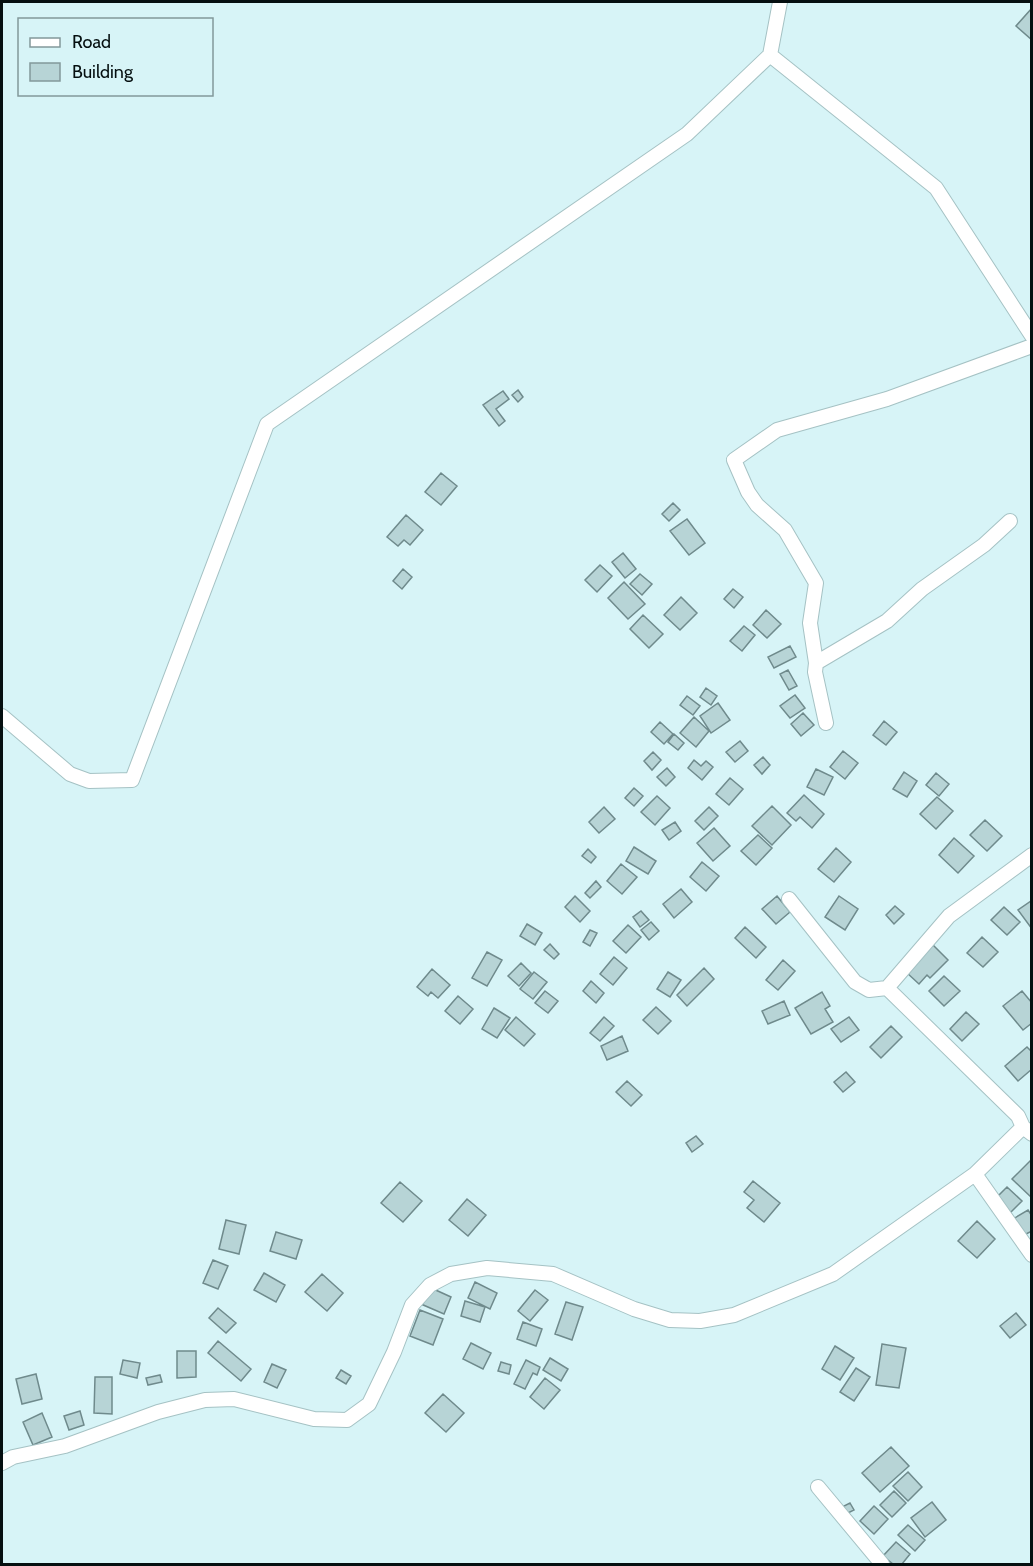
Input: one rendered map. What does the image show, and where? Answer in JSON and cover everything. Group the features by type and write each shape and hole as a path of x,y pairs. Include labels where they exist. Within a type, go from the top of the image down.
{"street":[{"path":"2,716 70,774 88,781 132,780 267,424 687,134 771,55 780,2"},
{"path":"771,55 936,188 1032,336"},
{"path":"826,723 814,672 816,663 810,623 816,583 785,530 757,505 748,492 734,460 777,430 887,399 1032,346"},
{"path":"816,663 887,621 922,589 984,545 1010,521"},
{"path":"789,899 855,982 869,990 887,988 949,916 1032,855"},
{"path":"2,1463 13,1457 65,1446 158,1412 205,1400 234,1399 314,1419 347,1420 369,1404 394,1352 412,1305 430,1285 451,1274 487,1268 553,1274 634,1309 670,1320 700,1321 734,1315 833,1274 975,1174 1027,1130 1018,1116 887,988"},
{"path":"975,1174 1032,1255"},
{"path":"818,1488 882,1564"}],"building":[{"path":"1032,8 1032,40 1016,26"},
{"path":"518,390 523,397 518,402 512,395"},
{"path":"503,391 509,399 496,409 505,421 499,426 483,405"},
{"path":"441,473 457,486 441,505 425,492"},
{"path":"673,503 680,510 669,521 662,514"},
{"path":"406,515 423,530 410,545 404,540 398,546 387,537"},
{"path":"687,519 705,543 689,555 670,531"},
{"path":"623,553 636,569 625,578 612,562"},
{"path":"600,565 612,576 597,592 585,580"},
{"path":"403,569 412,577 402,589 393,581"},
{"path":"640,574 652,584 642,595 630,584"},
{"path":"624,582 645,604 628,619 608,598"},
{"path":"733,589 743,597 734,608 724,599"},
{"path":"681,597 697,613 680,630 664,615"},
{"path":"766,610 781,624 767,638 753,625"},
{"path":"643,615 663,634 649,648 630,629"},
{"path":"744,626 755,635 742,651 730,641"},
{"path":"790,646 796,657 774,668 768,657"},
{"path":"788,670 797,686 789,690 780,674"},
{"path":"706,688 717,696 711,705 700,697"},
{"path":"795,695 805,708 790,718 780,706"},
{"path":"687,696 700,706 693,715 680,705"},
{"path":"718,703 730,720 711,733 700,716"},
{"path":"803,713 814,725 801,736 791,724"},
{"path":"694,717 709,731 696,747 680,733"},
{"path":"884,721 897,732 886,745 873,735"},
{"path":"660,722 673,734 664,744 651,732"},
{"path":"674,734 684,743 678,750 668,742"},
{"path":"740,741 748,751 735,762 726,752"},
{"path":"843,751 858,763 845,779 830,767"},
{"path":"653,752 661,760 652,770 644,761"},
{"path":"763,757 770,765 762,774 754,765"},
{"path":"694,760 701,766 706,761 713,767 702,780 688,768"},
{"path":"667,768 675,777 666,786 657,777"},
{"path":"816,769 833,777 824,795 807,787"},
{"path":"904,772 917,781 907,797 893,789"},
{"path":"936,773 949,784 939,796 926,785"},
{"path":"730,778 743,789 729,805 716,794"},
{"path":"634,788 643,796 634,806 625,798"},
{"path":"804,795 824,814 812,828 800,817 796,821 787,813"},
{"path":"657,796 670,808 655,825 641,812"},
{"path":"937,797 953,811 936,829 920,814"},
{"path":"772,806 791,825 772,845 752,826"},
{"path":"604,807 615,819 599,833 589,822"},
{"path":"709,807 718,816 704,830 695,821"},
{"path":"985,820 1002,836 987,851 970,835"},
{"path":"675,822 681,831 669,840 662,830"},
{"path":"714,828 730,846 713,861 697,843"},
{"path":"758,835 772,848 756,865 741,851"},
{"path":"954,838 974,856 958,873 939,855"},
{"path":"634,847 656,861 648,874 626,861"},
{"path":"836,848 851,862 834,882 818,869"},
{"path":"588,849 596,857 591,863 582,856"},
{"path":"702,862 719,876 706,891 690,877"},
{"path":"621,864 637,877 622,894 607,881"},
{"path":"596,881 601,887 590,898 585,893"},
{"path":"681,889 692,902 674,918 663,904"},
{"path":"575,896 590,911 580,922 565,907"},
{"path":"777,896 790,912 776,924 762,909"},
{"path":"839,896 858,909 845,930 825,917"},
{"path":"1032,901 1032,929 1018,910"},
{"path":"895,906 904,914 894,924 886,915"},
{"path":"1004,907 1020,922 1007,935 991,920"},
{"path":"641,911 649,920 640,927 633,917"},
{"path":"651,922 659,931 649,940 641,930"},
{"path":"527,924 542,933 535,945 520,936"},
{"path":"628,925 641,937 626,953 613,941"},
{"path":"745,927 766,947 756,958 735,938"},
{"path":"590,930 597,933 590,946 583,942"},
{"path":"982,937 998,952 983,967 967,953"},
{"path":"931,943 948,960 930,978 927,975 919,984 906,972"},
{"path":"550,944 559,954 554,959 544,950"},
{"path":"487,952 502,960 487,986 472,978"},
{"path":"614,957 627,968 613,985 600,974"},
{"path":"783,960 795,971 778,990 766,980"},
{"path":"521,963 531,973 519,986 508,976"},
{"path":"704,968 714,979 687,1006 677,995"},
{"path":"432,969 450,985 438,998 431,992 428,996 417,987"},
{"path":"534,972 547,982 533,999 520,989"},
{"path":"668,972 681,980 670,997 657,989"},
{"path":"944,976 960,991 944,1006 929,991"},
{"path":"591,981 604,993 596,1003 583,991"},
{"path":"545,991 558,1001 548,1013 535,1003"},
{"path":"1022,991 1032,1003 1032,1023 1023,1030 1003,1006"},
{"path":"822,992 830,1006 825,1009 833,1022 811,1034 795,1008"},
{"path":"458,996 473,1009 460,1024 445,1011"},
{"path":"784,1001 790,1015 768,1024 762,1011"},
{"path":"656,1007 671,1021 658,1034 643,1020"},
{"path":"494,1008 510,1018 497,1038 482,1029"},
{"path":"966,1012 979,1024 962,1041 950,1029"},
{"path":"516,1017 535,1034 524,1046 505,1030"},
{"path":"604,1017 614,1026 600,1041 590,1033"},
{"path":"849,1017 859,1030 841,1042 831,1029"},
{"path":"891,1026 902,1037 881,1058 870,1047"},
{"path":"622,1036 628,1051 607,1060 601,1046"},
{"path":"1027,1047 1032,1052 1032,1069 1018,1081 1005,1066"},
{"path":"846,1072 855,1082 843,1092 834,1082"},
{"path":"627,1081 642,1095 631,1106 616,1092"},
{"path":"696,1136 703,1144 692,1152 686,1143"},
{"path":"1030,1161 1032,1163 1032,1198 1012,1179"},
{"path":"753,1181 780,1203 764,1222 747,1208 754,1200 744,1192"},
{"path":"400,1182 422,1201 403,1222 381,1203"},
{"path":"1007,1187 1022,1201 1009,1214 994,1200"},
{"path":"467,1199 486,1215 468,1236 449,1220"},
{"path":"1028,1210 1032,1216 1032,1231 1022,1236 1013,1219"},
{"path":"226,1220 246,1225 239,1254 219,1249"},
{"path":"977,1221 995,1239 977,1258 958,1241"},
{"path":"276,1232 302,1240 296,1259 270,1251"},
{"path":"213,1260 228,1266 218,1289 203,1283"},
{"path":"264,1273 285,1285 276,1302 254,1290"},
{"path":"322,1274 343,1293 327,1311 305,1292"},
{"path":"475,1282 497,1293 490,1309 468,1298"},
{"path":"429,1287 451,1297 444,1314 421,1304"},
{"path":"535,1290 548,1300 530,1321 518,1311"},
{"path":"465,1301 485,1307 480,1322 461,1316"},
{"path":"566,1302 583,1307 572,1340 555,1334"},
{"path":"218,1308 236,1323 226,1333 209,1318"},
{"path":"420,1310 443,1319 433,1345 410,1336"},
{"path":"1016,1313 1026,1325 1010,1338 1000,1326"},
{"path":"523,1322 542,1329 536,1346 517,1339"},
{"path":"218,1341 251,1369 241,1381 208,1353"},
{"path":"471,1343 491,1353 483,1369 463,1359"},
{"path":"882,1344 906,1348 899,1388 876,1385"},
{"path":"835,1346 854,1358 840,1380 822,1369"},
{"path":"177,1351 196,1351 196,1377 177,1378"},
{"path":"550,1358 568,1369 561,1381 543,1370"},
{"path":"123,1360 140,1363 137,1378 120,1374"},
{"path":"526,1360 540,1367 537,1375 533,1373 525,1389 514,1384"},
{"path":"501,1362 511,1365 509,1374 498,1371"},
{"path":"272,1364 286,1370 277,1388 264,1382"},
{"path":"856,1368 870,1377 854,1401 840,1392"},
{"path":"341,1370 351,1376 346,1384 336,1378"},
{"path":"36,1374 42,1399 22,1404 16,1379"},
{"path":"160,1375 162,1382 148,1385 146,1378"},
{"path":"95,1377 112,1377 112,1414 94,1413"},
{"path":"545,1378 560,1390 544,1409 530,1397"},
{"path":"443,1394 464,1413 446,1432 425,1413"},
{"path":"80,1411 84,1425 69,1430 64,1416"},
{"path":"42,1413 52,1437 33,1445 23,1422"},
{"path":"891,1447 909,1466 880,1492 862,1473"},
{"path":"908,1472 922,1487 908,1501 893,1486"},
{"path":"894,1491 906,1503 892,1517 880,1505"},
{"path":"932,1502 946,1520 925,1537 911,1518"},
{"path":"850,1503 854,1510 846,1514 842,1507"},
{"path":"874,1506 888,1519 874,1534 860,1521"},
{"path":"908,1525 925,1540 915,1551 898,1535"},
{"path":"896,1542 910,1554 902,1564 893,1564 883,1556"}]}
